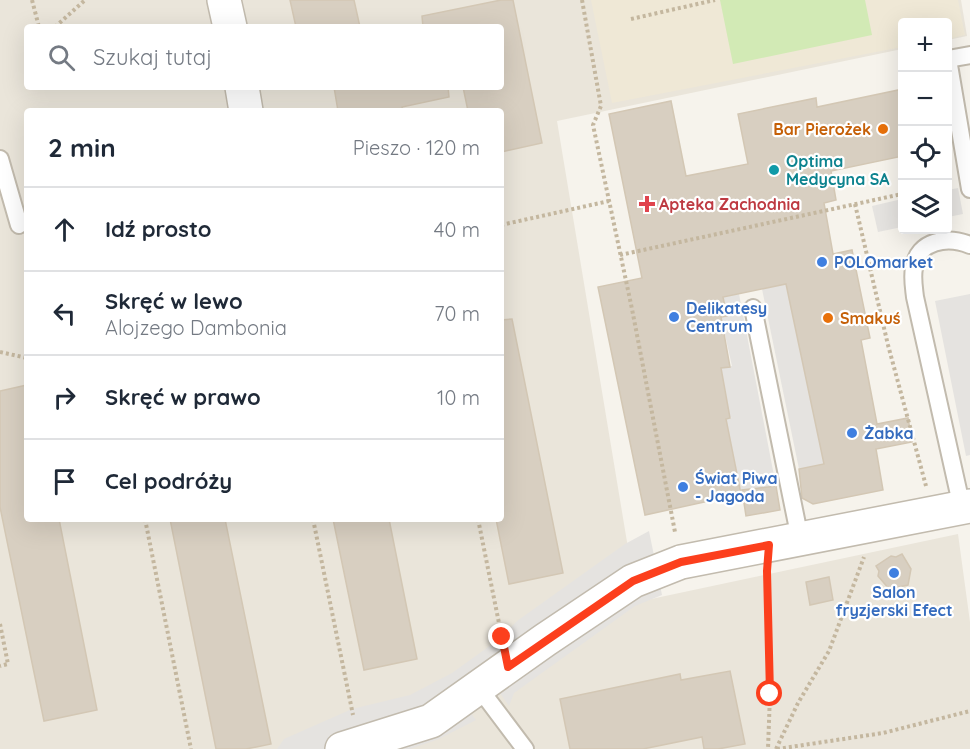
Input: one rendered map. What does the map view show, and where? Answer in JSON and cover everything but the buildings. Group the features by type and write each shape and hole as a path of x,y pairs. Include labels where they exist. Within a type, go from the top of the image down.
{"street":[{"path":"224,0 229,24"},
{"path":"242,90 246,108"},
{"path":"351,746 431,721 633,581 681,562 955,509"}],"lane":[{"path":"970,55 948,59 970,189"},
{"path":"0,159 19,225"},
{"path":"955,509 915,297 914,267 918,254 927,244 951,239 970,245"},
{"path":"753,308 800,539"},
{"path":"479,688 525,749"}],"path":[{"path":"32,0 38,24"},
{"path":"58,24 85,0"},
{"path":"582,0 602,106 593,125 681,562"},
{"path":"632,19 715,0"},
{"path":"620,255 898,195"},
{"path":"504,224 609,201"},
{"path":"855,204 888,345 955,509"},
{"path":"0,352 24,356"},
{"path":"147,522 191,749"},
{"path":"314,522 351,746"},
{"path":"479,522 508,667"},
{"path":"776,749 798,703 829,651 866,551 872,525"},
{"path":"768,749 770,694 767,571 769,545"},
{"path":"0,624 8,664 0,666"},
{"path":"776,749 883,733 970,711"}],"shaded area":[{"path":"0,0 961,0 967,36 952,39 952,18 898,18 898,50 557,121 637,602 958,534 970,622 970,749 0,749"},
{"path":"591,0 958,0 965,35 952,38 952,18 898,18 898,48 612,103"},
{"path":"958,188 963,214 952,216 952,189"},
{"path":"898,200 898,228 878,232 872,206"},
{"path":"786,284 824,464 799,469 762,289"},
{"path":"739,294 776,486 741,492 726,419 732,417 730,417 721,368 732,366 721,317 722,297"},
{"path":"970,294 970,455 966,456 935,301"},
{"path":"649,531 662,595 635,606 514,693 509,706 490,679 461,700 476,720 439,739 410,749 277,749 284,739 352,709 410,695 452,673 502,637 517,621 625,544"}],"green space":[{"path":"720,0 865,0 872,35 733,64"}],"place":[{"name":"Bar Pierożek","path":"883,129"},
{"name":"Optima Medycyna SA","path":"774,170"},
{"name":"Apteka Zachodnia","path":"647,204"},
{"name":"POLOmarket","path":"822,262"},
{"name":"Delikatesy Centrum","path":"674,317"},
{"name":"Smakuś","path":"828,318"},
{"name":"Żabka","path":"852,433"},
{"name":"Świat Piwa - Jagoda","path":"683,487"},
{"name":"Salon fryzjerski Efect","path":"894,573"}],"route":[{"path":"502,637 508,667 633,581 681,562 769,545 767,571 770,694"}]}
